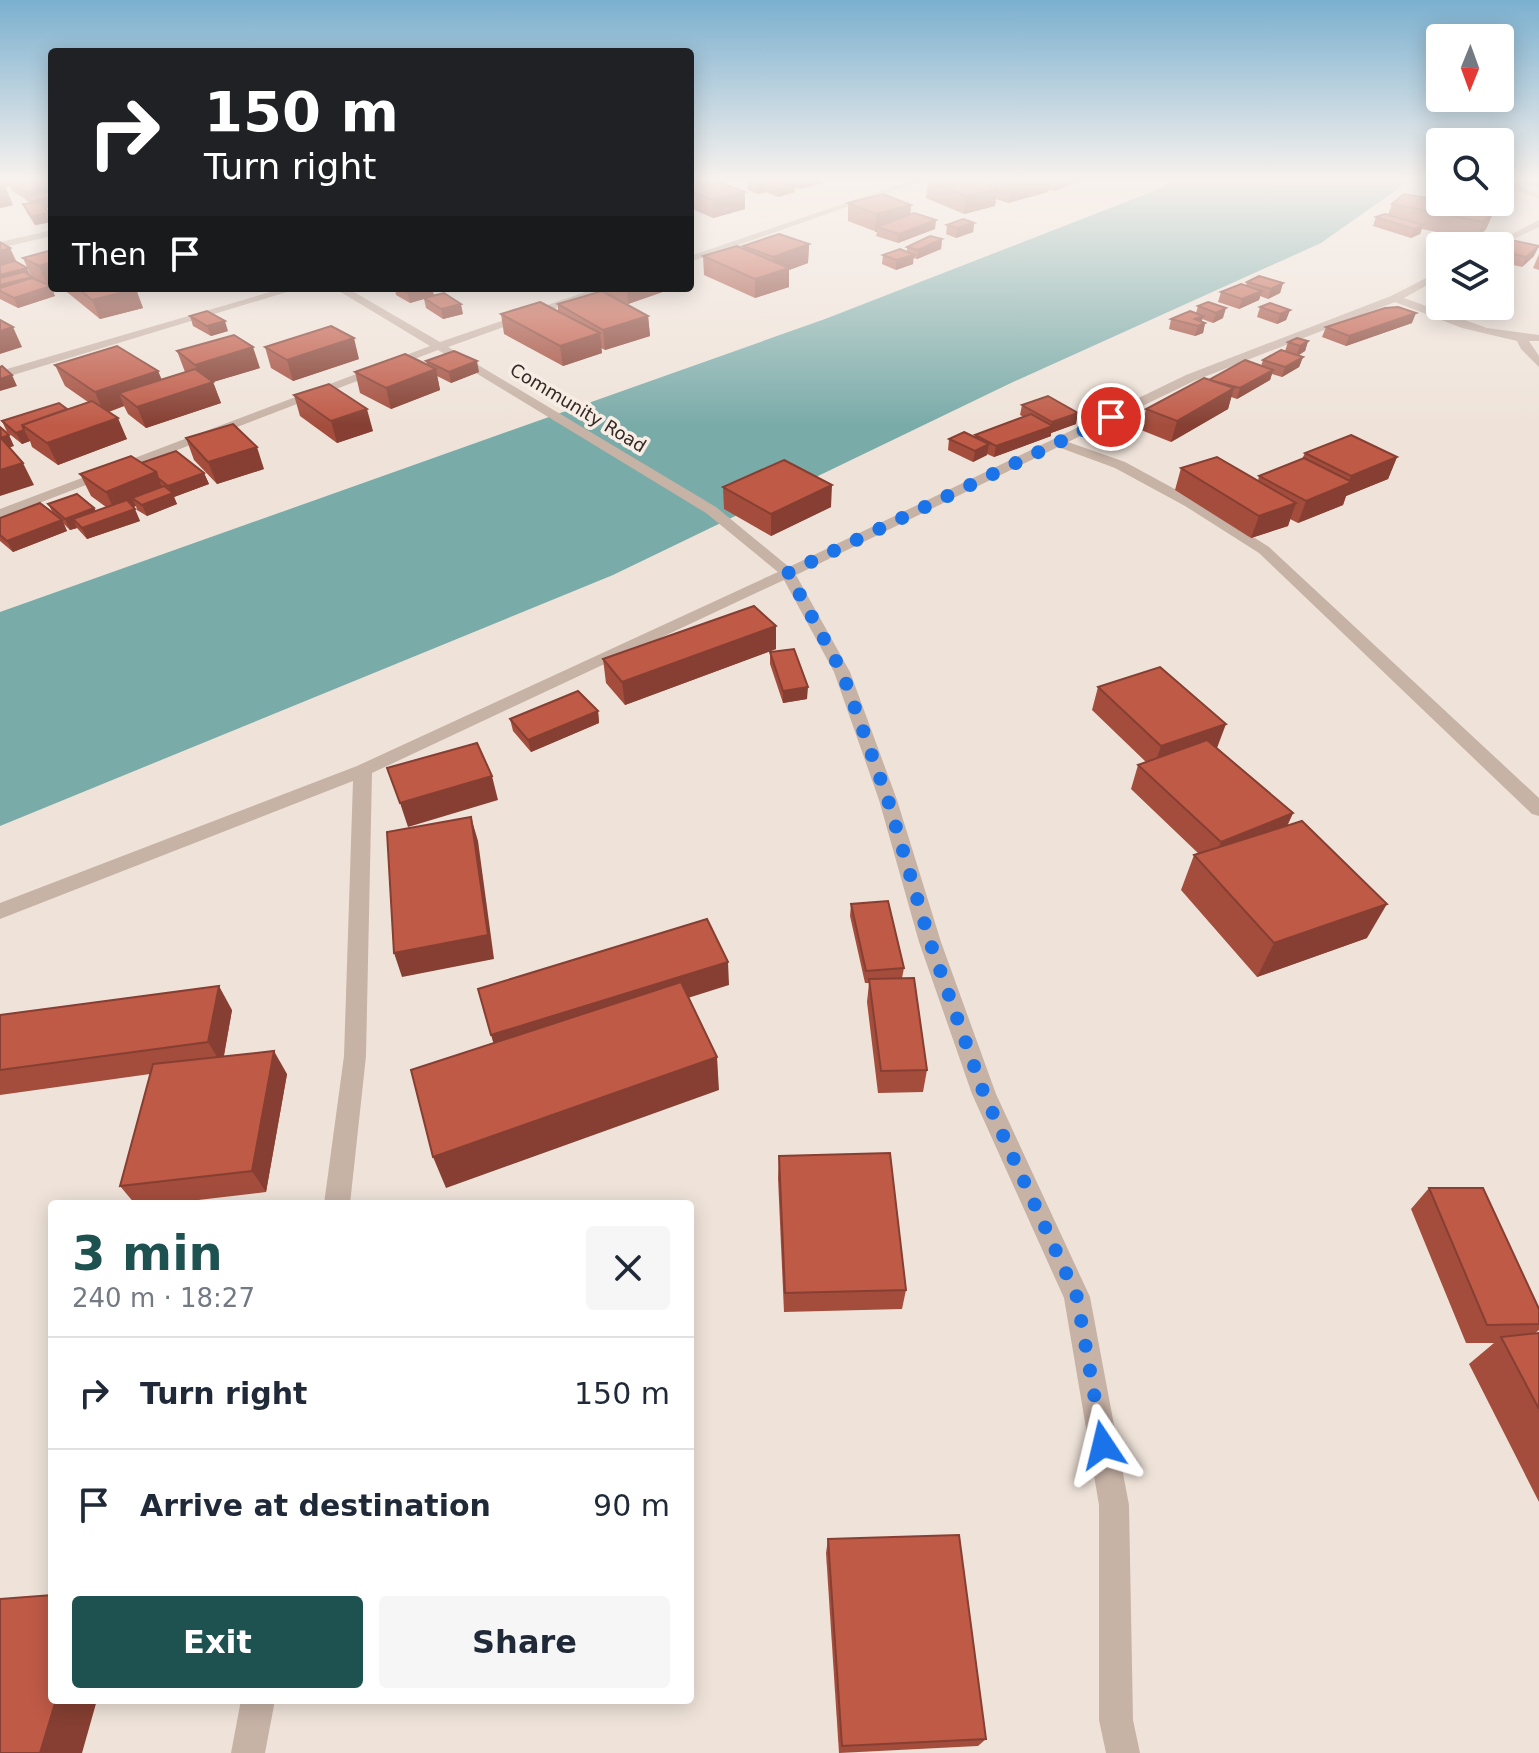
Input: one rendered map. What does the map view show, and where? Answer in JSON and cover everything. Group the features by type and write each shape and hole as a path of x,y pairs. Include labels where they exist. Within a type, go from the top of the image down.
{"street":[{"path":"0,911 363,770 788,573 1190,378 1395,298 1426,281"},
{"path":"0,375 281,292"},
{"name":"Community Road","path":"346,292 711,510 788,573"},
{"path":"0,514 437,347 595,292"},
{"path":"1395,298 1481,330 1522,339 1539,338"},
{"path":"1522,339 1539,363"},
{"path":"1059,443 1120,465 1190,503 1264,550 1539,809"},
{"path":"788,573 842,672 888,800 930,942 984,1094 1077,1297 1114,1505 1116,1720 1123,1753"},
{"path":"337,1200 355,1056 363,770"},
{"path":"248,1753 257,1704"}],"water":[{"path":"969,263 1277,263 1013,382 613,575 0,826 0,612 825,319"}],"building":[{"path":"18,263 27,268 0,275 0,265"},
{"path":"718,263 777,263 789,268 755,279"},
{"path":"24,272 32,277 0,285 0,278"},
{"path":"1259,276 1283,283 1271,289 1247,282"},
{"path":"32,278 48,285 14,298 0,291 0,288"},
{"path":"1241,284 1262,291 1242,299 1221,292"},
{"path":"83,292 124,292 92,300"},
{"path":"604,292 648,316 603,330 558,304"},
{"path":"444,293 461,304 441,309 424,298"},
{"path":"540,302 600,333 560,346 501,314"},
{"path":"1208,302 1226,308 1216,313 1198,306"},
{"path":"1270,303 1290,310 1280,314 1260,307"},
{"path":"1398,307 1416,313 1349,336 1326,327 1385,308"},
{"path":"207,311 225,321 207,326 190,316"},
{"path":"1190,311 1203,316 1195,319 1205,323 1198,326 1171,319"},
{"path":"0,320 13,327 0,331"},
{"path":"331,326 354,338 287,360 265,347"},
{"path":"234,335 253,347 195,365 177,351"},
{"path":"1297,338 1308,341 1300,346 1288,342"},
{"path":"117,346 158,371 95,392 55,365"},
{"path":"1281,350 1303,357 1285,367 1263,360"},
{"path":"454,351 477,361 449,372 426,361"},
{"path":"405,354 436,369 386,388 355,372"},
{"path":"1245,360 1273,370 1240,388 1209,380"},
{"path":"2,366 12,375 0,379"},
{"path":"195,369 213,382 137,407 119,393"},
{"path":"1204,378 1234,388 1177,421 1146,409"},
{"path":"329,384 367,409 331,421 294,395"},
{"path":"1048,396 1078,413 1052,422 1022,405"},
{"path":"92,401 118,418 47,443 22,425"},
{"path":"59,403 67,409 22,425 24,430 16,433 2,421"},
{"path":"1031,414 1053,426 996,446 975,435"},
{"path":"233,424 257,447 208,462 186,438"},
{"path":"0,427 9,435 1,438"},
{"path":"964,432 989,444 975,451 949,439"},
{"path":"1351,435 1397,457 1351,476 1305,453"},
{"path":"0,437 23,463 0,470"},
{"path":"176,451 204,473 168,486 156,472 141,463"},
{"path":"131,456 156,472 106,492 80,474"},
{"path":"1217,457 1296,503 1259,516 1181,468"},
{"path":"1304,458 1352,482 1306,501 1259,476"},
{"path":"784,460 832,485 771,514 723,487"},
{"path":"164,486 173,493 142,505 132,498"},
{"path":"77,494 94,508 65,519 48,504"},
{"path":"127,500 135,509 82,528 73,519"},
{"path":"40,503 62,520 7,541 0,535 0,518"},
{"path":"754,606 776,626 622,682 603,659"},
{"path":"794,649 808,687 783,691 770,652"},
{"path":"1160,667 1226,724 1161,746 1098,687"},
{"path":"578,691 598,711 528,740 510,719"},
{"path":"1207,740 1293,813 1221,842 1138,765"},
{"path":"477,743 492,776 400,803 387,768"},
{"path":"471,817 488,935 394,953 387,832"},
{"path":"1302,821 1387,904 1274,943 1194,855"},
{"path":"888,901 904,968 866,971 851,904"},
{"path":"707,919 728,962 491,1035 478,989"},
{"path":"914,978 927,1070 881,1071 869,979"},
{"path":"681,982 717,1057 433,1157 411,1070"},
{"path":"219,986 208,1042 0,1070 0,1015"},
{"path":"274,1051 252,1171 120,1186 153,1064"},
{"path":"890,1153 906,1290 785,1293 779,1156"},
{"path":"1429,1188 1483,1188 1539,1309 1539,1324 1487,1325"},
{"path":"1539,1333 1539,1409 1501,1337"},
{"path":"959,1535 986,1739 842,1746 828,1539"},
{"path":"48,1595 48,1704 55,1704 40,1753 0,1753 0,1599"}],"route":[{"path":"1103,1445 1077,1297 984,1094 930,942 888,800 842,672 788,573 1111,417"}]}
